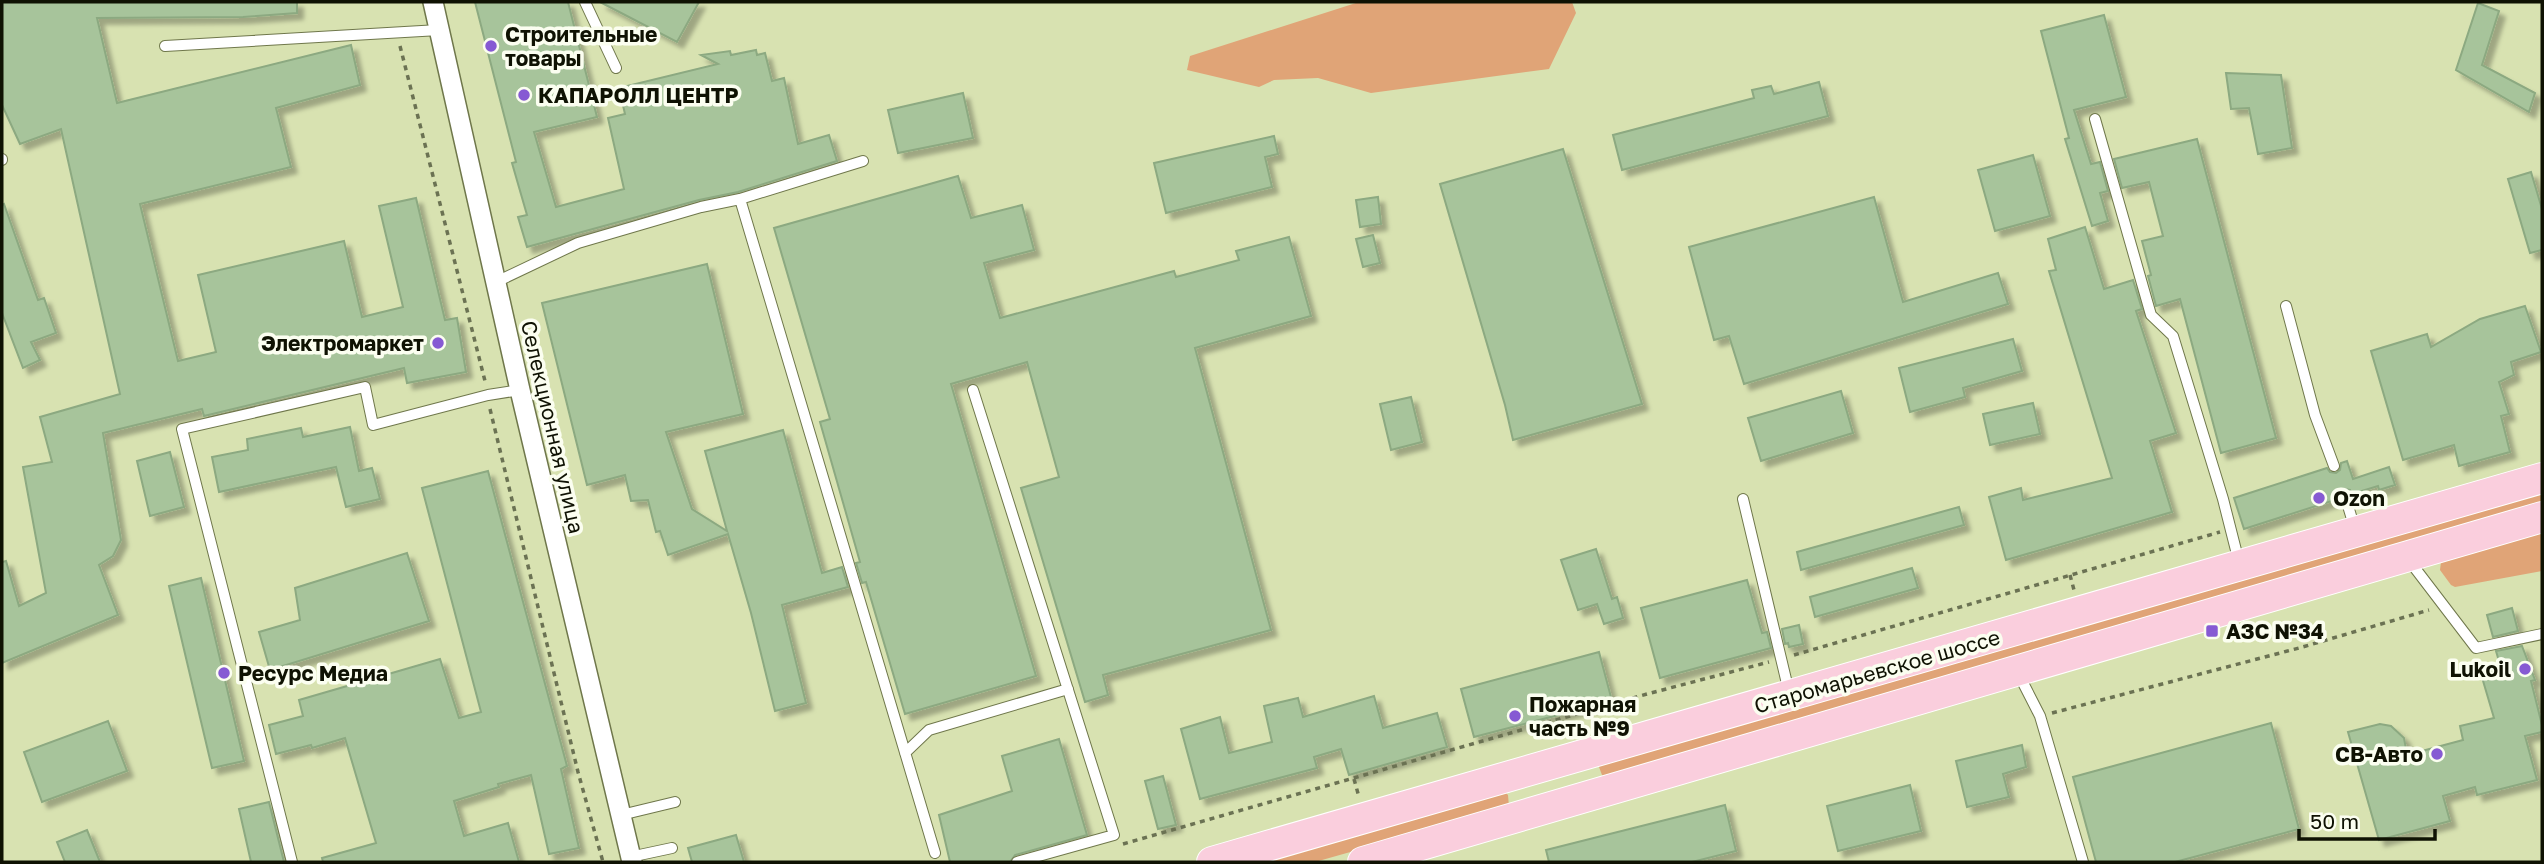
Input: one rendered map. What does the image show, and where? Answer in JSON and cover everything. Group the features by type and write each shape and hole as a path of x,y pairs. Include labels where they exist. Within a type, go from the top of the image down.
{"main road":[{"name":"Старомарьевское шоссе","path":"1212,862 2542,478"},
{"name":"Старомарьевское шоссе","path":"1363,862 2542,517"},
{"path":"1538,769 1550,809"}],"street":[{"name":"Селекционная улица","path":"433,2 520,390 631,860"}],"lane":[{"path":"585,2 616,68"},
{"path":"165,46 439,30"},
{"path":"2095,119 2151,315 2173,336 2240,566"},
{"path":"496,282 578,243 701,207 740,199 863,161"},
{"path":"740,199 935,853"},
{"path":"2286,306 2315,415 2334,466"},
{"path":"292,862 182,429 365,387 373,425 488,395 520,390"},
{"path":"973,390 1114,835 1017,862"},
{"path":"2344,496 2356,533"},
{"path":"1742,499 1790,696"},
{"path":"2405,556 2476,648 2542,634"},
{"path":"2016,670 2040,716 2083,862"},
{"path":"905,753 929,730 1068,688"},
{"path":"621,815 675,803"},
{"path":"631,860 672,848"}],"path":[{"path":"397,32 488,395 578,772 603,862"},
{"path":"1115,847 2231,529"},
{"path":"2040,716 2299,648 2444,606"}],"shaded area":[{"path":"1359,2 1572,2 1576,13 1549,69 1371,93 1318,78 1274,80 1259,87 1187,70 1190,56"},
{"path":"2542,488 2542,507 1606,779 1599,767 1601,762"},
{"path":"2542,529 2542,571 2455,587 2440,570 2441,562"},
{"path":"1504,791 1508,795 1509,807 1315,862 1256,862"}],"building":[{"path":"2,2 297,2 297,13 243,17 97,18 117,103 351,45 360,85 276,108 291,167 140,204 178,361 216,352 198,275 344,241 362,317 403,307 379,206 416,198 445,320 457,318 466,372 407,383 404,368 204,416 202,409 103,433 121,540 113,556 99,565 118,615 2,663 2,562 6,561 19,606 46,593 23,467 52,462 40,417 120,394 61,129 20,144 2,105"},
{"path":"475,2 568,2 597,117 534,132 556,207 624,189 608,118 625,114 619,88 718,64 701,55 730,51 731,55 756,50 757,55 765,53 772,81 784,78 798,144 829,135 837,161 738,192 527,247 518,217 527,215 512,163 516,162"},
{"path":"600,2 699,2 677,42"},
{"path":"2478,3 2499,11 2482,65 2535,93 2529,112 2456,70"},
{"path":"2104,15 2126,97 2074,110 2091,164 2100,162 2108,191 2100,193 2108,221 2092,226 2065,139 2069,138 2041,31"},
{"path":"2226,73 2281,75 2292,148 2258,154 2249,108 2231,109"},
{"path":"1819,82 1828,116 1622,170 1613,135 1754,98 1752,90 1771,86 1774,94"},
{"path":"963,93 973,138 898,153 888,110"},
{"path":"1274,136 1278,154 1265,157 1272,187 1166,213 1154,163"},
{"path":"2197,139 2276,438 2221,453 2180,299 2156,306 2148,276 2151,275 2142,241 2163,236 2149,182 2122,188 2114,159"},
{"path":"1563,149 1642,404 1513,440 1440,184"},
{"path":"2033,155 2050,216 1995,231 1978,170"},
{"path":"2531,172 2542,209 2542,250 2530,253 2508,179"},
{"path":"958,176 971,218 1022,205 1034,250 984,263 1000,318 1174,271 1176,277 1239,260 1236,251 1289,237 1311,316 1195,348 1271,630 1103,675 1108,695 1085,702 1021,488 1059,477 1027,362 951,384 1036,676 905,714 866,582 862,583 856,563 860,562 820,422 830,419 774,228"},
{"path":"1378,197 1381,224 1360,227 1356,200"},
{"path":"1874,197 1903,302 1998,273 2008,304 1744,384 1729,336 1714,340 1689,247"},
{"path":"4,204 38,300 44,298 56,333 31,342 40,360 23,368 2,313"},
{"path":"2085,227 2104,289 2133,280 2142,309 2136,311 2176,433 2150,441 2172,512 2006,560 1989,497 2021,488 2023,500 2112,478 2049,271 2056,270 2048,239"},
{"path":"1373,235 1380,263 1363,267 1356,239"},
{"path":"707,264 743,414 666,432 692,509 727,531 705,451 783,430 822,573 842,567 848,587 782,605 806,703 775,711 728,534 668,555 660,531 656,532 648,500 631,501 625,475 587,485 542,303"},
{"path":"2525,306 2541,352 2511,362 2514,375 2499,382 2509,414 2501,416 2510,452 2459,466 2454,445 2403,460 2371,351 2427,334 2431,347 2480,319"},
{"path":"2013,339 2022,371 1963,388 1965,397 1910,412 1899,368"},
{"path":"1841,391 1853,433 1761,461 1748,418"},
{"path":"1411,397 1422,442 1391,450 1380,404"},
{"path":"2033,403 2040,434 1990,445 1983,414"},
{"path":"350,427 359,471 372,468 380,499 346,507 336,467 219,492 212,457 248,450 247,439 301,428 303,437"},
{"path":"170,452 184,507 150,516 137,461"},
{"path":"2347,461 2353,479 2389,467 2395,485 2379,490 2378,486 2352,494 2350,490 2344,489 2339,491 2338,499 2244,529 2234,498 2327,468 2336,473 2340,470 2341,463"},
{"path":"488,471 567,766 561,769 579,848 549,854 531,775 454,801 464,836 508,823 519,862 323,862 322,858 376,843 345,738 312,748 311,745 276,754 269,725 303,716 299,700 440,659 459,718 481,712 422,488"},
{"path":"1959,507 1964,525 1801,570 1797,552"},
{"path":"1596,549 1612,599 1617,597 1623,618 1604,624 1597,604 1578,610 1561,560"},
{"path":"407,553 429,621 270,670 259,632 300,620 295,588"},
{"path":"1912,568 1918,588 1815,617 1810,597"},
{"path":"201,578 244,761 212,768 169,586"},
{"path":"1747,580 1762,633 1767,632 1771,648 1660,678 1641,608"},
{"path":"2512,608 2518,631 2493,637 2487,615"},
{"path":"1799,625 1803,644 1789,647 1788,643 1785,644 1782,629"},
{"path":"2522,646 2535,680 2531,681 2542,725 2542,732 2525,736 2537,780 2477,795 2475,787 2443,796 2450,821 2379,840 2348,732 2380,724 2391,726 2404,738 2407,755 2463,740 2460,726 2494,718 2481,674 2501,668 2496,651"},
{"path":"1599,652 1612,701 1474,737 1461,689"},
{"path":"1374,696 1383,728 1437,713 1447,747 1349,775 1341,749 1314,757 1317,768 1200,799 1181,729 1220,717 1229,753 1272,742 1264,706 1298,698 1303,717"},
{"path":"108,721 127,771 42,802 24,752"},
{"path":"2271,723 2299,829 2175,862 2096,862 2073,777"},
{"path":"1059,739 1087,835 1015,855 1010,862 950,862 939,815 1012,791 1002,756"},
{"path":"2022,745 2026,767 2003,774 2009,797 1967,807 1956,761"},
{"path":"1163,776 1176,825 1158,829 1145,781"},
{"path":"1910,785 1921,831 1838,851 1827,806"},
{"path":"269,802 284,862 251,862 239,809"},
{"path":"1725,805 1736,851 1692,862 1549,862 1546,850"},
{"path":"87,830 100,862 65,862 57,842"},
{"path":"736,835 744,862 692,862 688,848"}],"place":[{"name":"Строительные товары","path":"491,46"},
{"name":"КАПАРОЛЛ ЦЕНТР","path":"524,95"},
{"name":"Электромаркет","path":"438,343"},
{"name":"Ozon","path":"2319,498"},
{"name":"АЗС №34","path":"2212,631"},
{"name":"Lukoil","path":"2525,669"},
{"name":"Ресурс Медиа","path":"224,673"},
{"name":"Пожарная часть №9","path":"1515,716"},
{"name":"СВ-Авто","path":"2437,754"}]}
